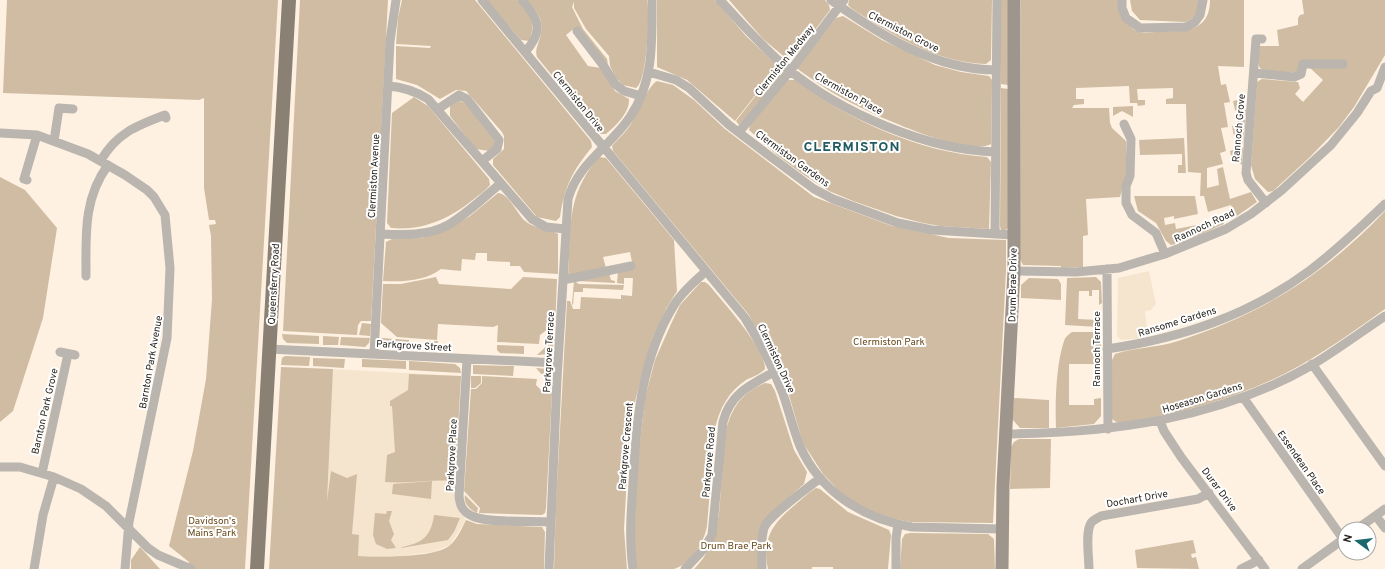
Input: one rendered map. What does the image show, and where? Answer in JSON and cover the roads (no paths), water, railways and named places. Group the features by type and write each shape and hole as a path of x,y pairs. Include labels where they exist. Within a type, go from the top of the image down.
{"main road":[{"name":"Queensferry Road","path":"257,569 289,0"}],"street":[{"name":"Clermiston Avenue","path":"374,354 391,28 396,0"},
{"name":"Clermiston Drive","path":"482,0 705,272 745,318 774,372 800,445 807,460 820,478 842,500 875,518 898,525 912,527 1002,529"},
{"path":"522,0 535,16 538,28 533,43 525,52"},
{"name":"Parkgrove Terrace","path":"549,569 558,363 568,199 574,183 583,168 630,118 641,96 649,72 652,44 652,0"},
{"name":"Clermiston Place","path":"720,0 752,35 790,70 854,111 900,131 961,150 996,152"},
{"name":"Clermiston Grove","path":"831,0 841,3 866,25 918,52 958,67 996,70"},
{"path":"995,234 997,0"},
{"name":"Drum Brae Drive","path":"1002,569 1005,434 1014,272 1014,0"},
{"path":"1122,0 1122,8 1126,18 1140,28 1186,27 1195,22 1200,15 1203,0"},
{"name":"Clermiston Medway","path":"739,132 790,70 841,3"},
{"path":"577,31 603,65 615,84 624,91 641,96"},
{"name":"Rannoch Grove","path":"1262,39 1256,39 1246,173 1248,180 1266,203"},
{"path":"1254,73 1294,77 1301,74 1303,64 1343,64"},
{"name":"Rannoch Road","path":"1014,272 1076,272 1107,269 1145,262 1226,229 1266,203 1296,179 1331,145 1357,113 1371,92 1381,89 1385,67"},
{"name":"Clermiston Gardens","path":"649,72 676,80 689,88 739,132 814,189 832,199 864,212 919,227 956,232 1013,235"},
{"path":"388,86 403,87 417,92 428,99 532,220 546,227 565,229"},
{"path":"438,109 459,95 467,99 499,140 497,149 482,161"},
{"path":"54,141 59,108 73,108"},
{"path":"86,276 87,217 105,163 115,142 126,132 165,115 166,118"},
{"path":"1124,124 1131,139 1130,176 1126,186 1126,203 1132,214 1156,233 1165,254"},
{"name":"Barnton Park Avenue","path":"0,133 37,135 72,146 105,163 147,190 160,205 167,226 170,268 167,338 128,528 125,569"},
{"path":"27,180 24,178 37,135"},
{"path":"381,234 406,236 425,233 448,225 500,184"},
{"name":"Ransome Gardens","path":"1107,349 1167,338 1204,326 1246,309 1270,296 1309,271 1349,238 1385,204"},
{"path":"563,280 631,266"},
{"name":"Rannoch Terrace","path":"1107,269 1108,429"},
{"name":"Parkgrove Crescent","path":"633,569 630,540 631,506 636,429 643,387 651,357 666,320 684,292 705,272"},
{"name":"Hoseason Gardens","path":"1005,434 1052,434 1108,429 1160,421 1206,409 1270,386 1312,364 1385,316"},
{"name":"Parkgrove Street","path":"269,349 558,363"},
{"name":"Barnton Park Grove","path":"42,474 68,354"},
{"name":"Parkgrove Place","path":"467,359 459,496 461,508 478,519 550,522"},
{"path":"1312,364 1385,466"},
{"name":"Parkgrove Road","path":"685,569 704,549 712,535 723,422 728,407 745,387 774,372"},
{"name":"Essendean Place","path":"1242,397 1337,529"},
{"name":"Durar Drive","path":"1160,421 1164,431 1265,569"},
{"path":"0,467 20,467 68,482 93,496 106,506 148,548 158,555 191,569"},
{"path":"34,569 44,515 54,477"},
{"path":"762,569 762,544 764,528 773,516 820,478"},
{"name":"Dochart Drive","path":"1089,569 1088,533 1090,524 1095,519 1101,516 1198,499 1209,492"},
{"path":"1369,521 1385,509"},
{"path":"1376,516 1385,528"},
{"path":"896,569 896,538 898,525"},
{"path":"1302,569 1337,544"},
{"path":"1241,569 1259,560"}],"district":[{"name":"CLERMISTON","path":"852,146"}],"park label":[{"name":"Clermiston Park","path":"889,341"},
{"name":"Davidson's Mains Park","path":"212,526"},
{"name":"Drum Brae Park","path":"736,545"}]}
